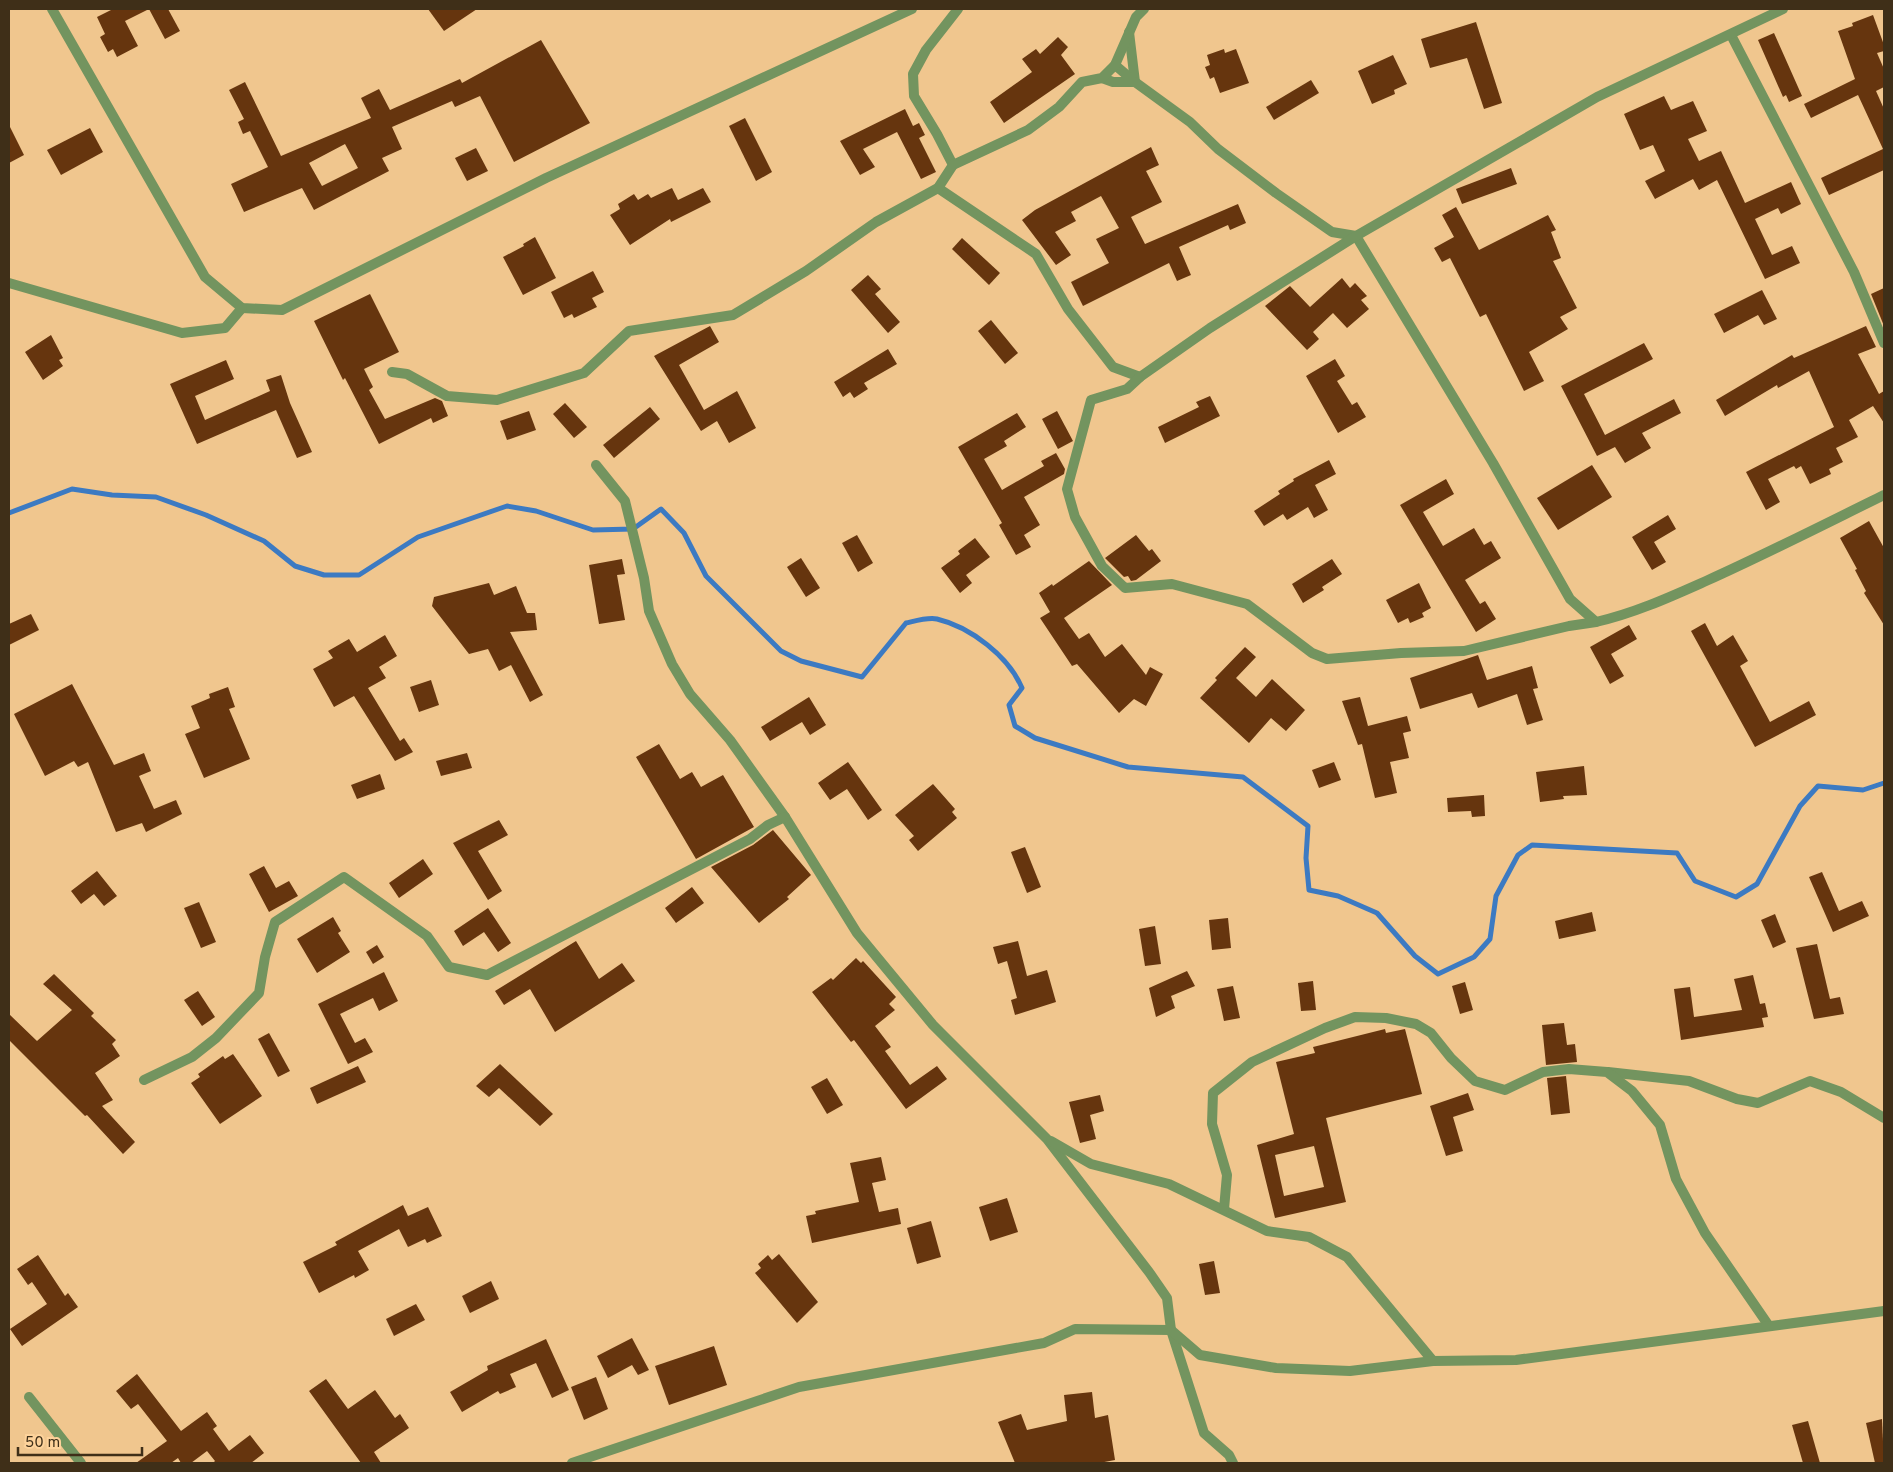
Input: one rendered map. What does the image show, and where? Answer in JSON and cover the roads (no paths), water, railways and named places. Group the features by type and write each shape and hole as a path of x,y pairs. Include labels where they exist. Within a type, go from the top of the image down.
{"street":[{"path":"52,9 205,277 242,308 282,310 546,178 912,9"},
{"path":"953,165 914,96 913,74 926,50 958,9"},
{"path":"1102,78 1115,65 1136,17 1144,9"},
{"path":"1783,9 1597,97 1356,236 1210,328 1140,377 1127,389 1091,400 1067,489 1074,517 1102,566 1125,588 1172,584 1247,604 1312,653 1327,659 1401,653 1464,651 1568,626 1629,614 1768,553 1884,496"},
{"path":"1129,31 1135,82"},
{"path":"1731,35 1854,272 1884,343"},
{"path":"1115,65 1190,122 1218,149 1276,193 1332,232 1356,236 1493,462 1570,600 1596,622"},
{"path":"392,372 406,374 446,396 497,400 584,373 629,331 732,315 806,271 876,222 938,188 953,165 1028,130 1059,107 1082,82 1102,78 1113,82 1135,82"},
{"path":"938,188 1036,254 1068,309 1113,367 1140,377"},
{"path":"9,283 182,333 225,328 242,308"},
{"path":"596,465 625,502 644,578 649,611 672,664 690,694 730,740 785,817 863,941 933,1026 1047,1139 1167,1298 1171,1330 1204,1433 1229,1455 1233,1463"},
{"path":"144,1080 192,1057 236,1018 259,993 265,957 275,922 344,877 427,936 449,967 487,975 750,839 768,825 785,817"},
{"path":"1224,1209 1227,1175 1212,1124 1213,1093 1252,1062 1317,1031 1355,1016 1386,1018 1416,1024 1431,1033 1450,1058 1475,1082 1505,1090 1543,1072 1569,1070 1689,1081 1738,1099 1758,1102 1810,1081 1841,1092 1884,1118"},
{"path":"1607,1072 1632,1091 1660,1125 1676,1179 1705,1233 1769,1326"},
{"path":"1047,1139 1091,1164 1169,1184 1267,1231 1309,1237 1347,1257 1433,1361"},
{"path":"572,1463 799,1387 1044,1343 1076,1328 1171,1330 1200,1355 1276,1368 1350,1371 1433,1361 1516,1360 1884,1311"},
{"path":"30,1397 81,1463"}],"waterway":[{"path":"9,513 72,489 112,495 156,497 206,515 264,541 295,566 324,575 359,575 418,537 507,506 536,511 593,530 633,529 661,509 684,533 706,576 781,651 801,661 862,677 906,623 937,619 950,623 975,636 1008,665 1022,688 1009,705 1015,726 1035,738 1128,767 1243,777 1308,826 1306,858 1309,890 1338,896 1377,913 1415,956 1438,974 1474,957 1490,939 1496,896 1518,855 1532,845 1677,853 1695,881 1736,897 1757,884 1800,806 1818,786 1863,790 1884,783"}]}
